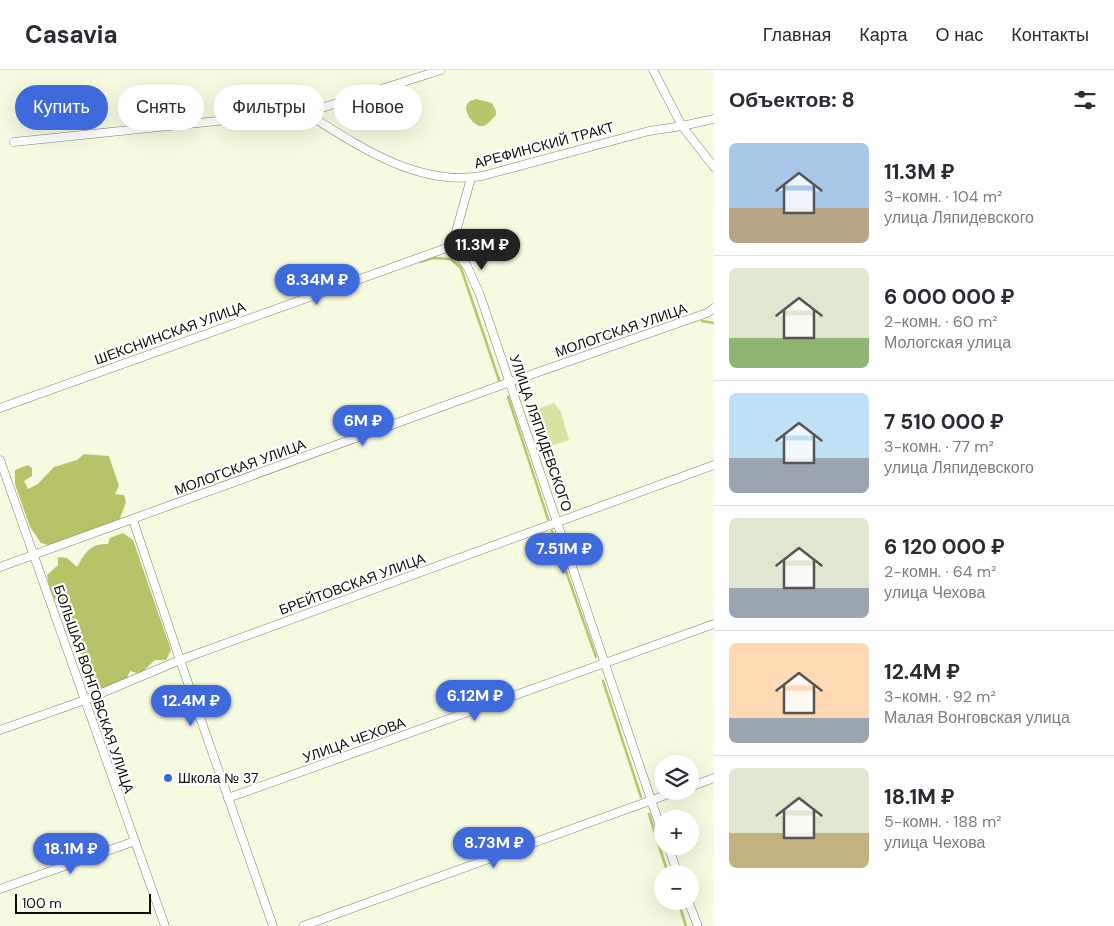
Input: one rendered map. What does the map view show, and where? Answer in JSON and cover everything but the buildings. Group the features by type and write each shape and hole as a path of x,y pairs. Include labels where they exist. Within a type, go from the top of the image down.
{"street":[{"path":"324,107 441,70"},
{"path":"653,70 682,126 714,167"},
{"name":"АРЕФИНСКИЙ ТРАКТ","path":"324,124 363,148 413,169 440,177 471,178 649,131 714,119"},
{"path":"14,142 214,121"},
{"path":"452,246 471,178"},
{"name":"УЛИЦА ЛЯПИДЕВСКОГО","path":"452,246 467,266 480,295 654,810"},
{"name":"ШЕКСНИНСКАЯ УЛИЦА","path":"0,408 452,246"},
{"name":"МОЛОГСКАЯ УЛИЦА","path":"0,567 510,382 707,313 714,308"},
{"name":"БОЛЬШАЯ ВОНГОВСКАЯ УЛИЦА","path":"0,460 164,926"},
{"name":"БРЕЙТОВСКАЯ УЛИЦА","path":"0,730 85,700 180,660 714,465"},
{"path":"133,520 273,926"},
{"name":"УЛИЦА ЧЕХОВА","path":"228,798 714,624"},
{"path":"699,784 714,778"},
{"path":"303,926 654,800"},
{"path":"0,888 135,841"},
{"path":"692,910 698,926"}],"shaded area":[{"path":"476,99 492,103 496,111 496,115 483,126 479,126 472,121 467,113 467,105 470,101"},
{"path":"554,403 561,412 569,440 545,448 532,411"},
{"path":"84,454 109,456 119,486 115,494 124,495 126,502 119,521 52,546 41,543 30,527 15,484 15,470 28,465 32,468 32,476 24,481 28,489 38,484 54,467 77,460"},
{"path":"123,533 133,540 171,650 166,660 155,660 140,674 130,671 126,680 101,690 85,665 64,605 54,599 47,575 58,565 58,557 67,558 77,567 92,547 108,544 110,538"}],"waterway":[{"path":"420,262 433,258 451,259 461,268 499,380"},
{"path":"702,321 714,323"},
{"path":"508,397 548,519"},
{"path":"552,531 596,657"},
{"path":"603,681 641,797"},
{"path":"649,814 665,865"},
{"path":"681,910 686,926"}],"place":[{"name":"Школа № 37","path":"168,778"}]}
